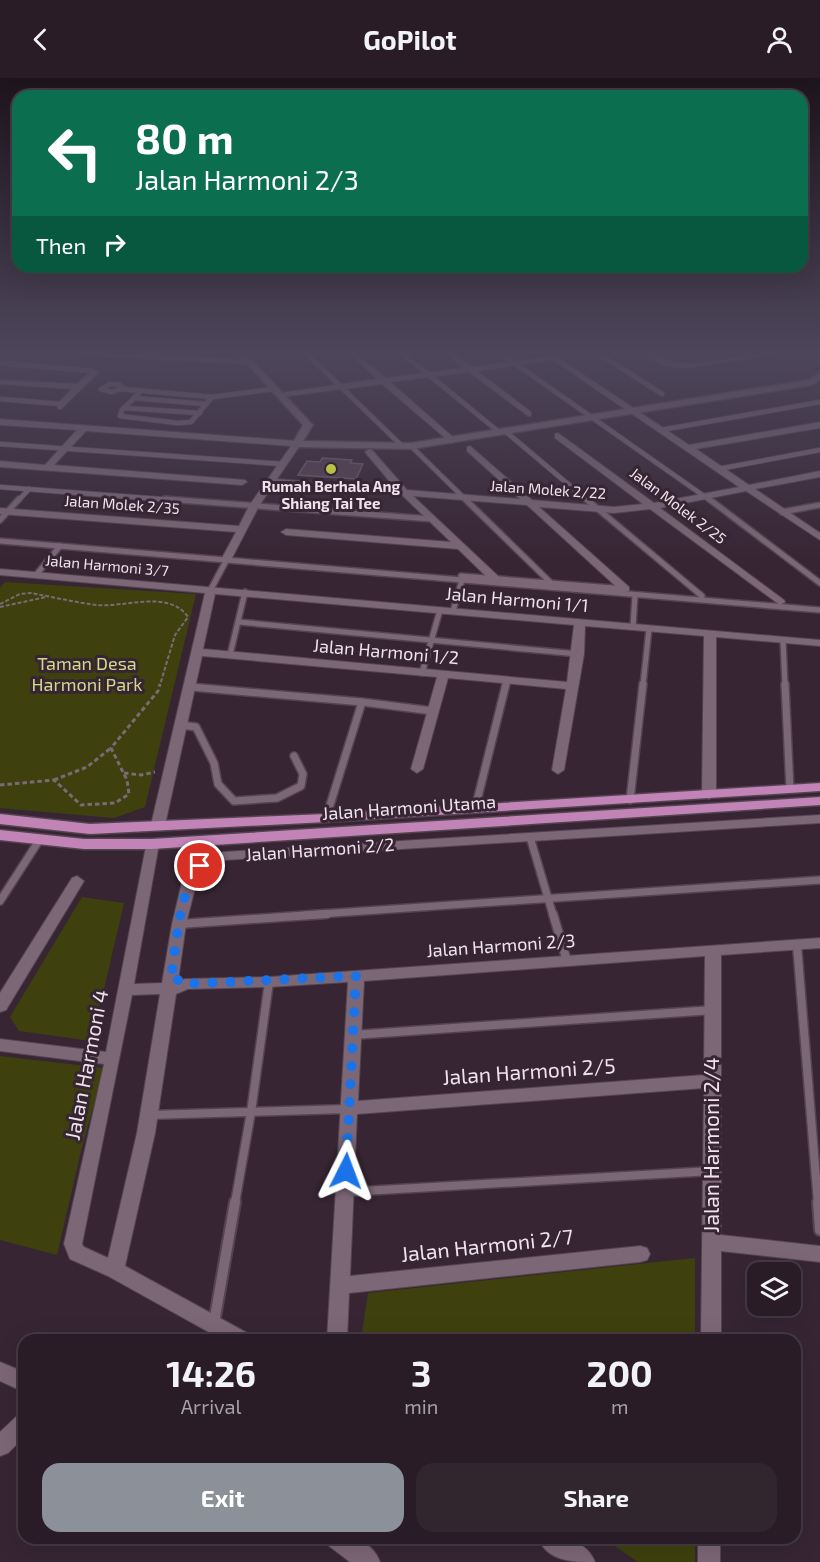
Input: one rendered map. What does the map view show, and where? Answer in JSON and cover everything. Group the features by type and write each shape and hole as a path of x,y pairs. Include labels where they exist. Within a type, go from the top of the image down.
{"main road":[{"name":"Jalan Harmoni Utama","path":"0,819 90,829 326,818 820,788"},
{"name":"Jalan Harmoni Utama","path":"0,835 84,844 152,844 820,801"}],"street":[{"path":"4,422 297,444 407,446 563,422"},
{"path":"226,559 254,506 297,444 308,424 306,422"},
{"path":"432,422 452,440"},
{"path":"649,422 820,537"},
{"path":"687,448 820,425"},
{"path":"47,468 84,428"},
{"name":"Jalan Molek 2/25","path":"558,436 780,602"},
{"path":"470,449 625,589"},
{"path":"369,452 405,493 495,578"},
{"path":"0,464 242,482"},
{"name":"Jalan Molek 2/22","path":"271,481 533,505 629,510 820,474"},
{"name":"Jalan Molek 2/35","path":"4,511 241,529"},
{"path":"809,529 820,527"},
{"path":"286,532 461,546"},
{"name":"Jalan Harmoni 3/7","path":"0,572 211,590"},
{"path":"158,825 191,687 211,590"},
{"name":"Jalan Harmoni 1/1","path":"211,590 820,643"},
{"path":"558,770 578,654 580,622"},
{"path":"709,795 710,634"},
{"name":"Jalan Harmoni 1/2","path":"198,652 572,686"},
{"path":"417,769 443,675"},
{"name":"Jalan Harmoni 2/2","path":"115,1270 176,984 179,924 191,874 200,866 223,856 820,819"},
{"name":"Jalan Harmoni 4","path":"152,844 113,1059 73,1244 77,1253 115,1270 232,1334"},
{"path":"0,1006 77,881"},
{"name":"Jalan Harmoni 2/3","path":"126,986 269,982 820,943"},
{"name":"Jalan Harmoni 2/4","path":"711,1334 713,951"},
{"path":"337,1334 356,976"},
{"path":"0,1045 113,1059"},
{"name":"Jalan Harmoni 2/5","path":"349,1108 712,1081"},
{"path":"711,1242 820,1254"},
{"name":"Jalan Harmoni 2/7","path":"339,1286 640,1254"},
{"path":"0,1371 18,1379"},
{"path":"0,1446 18,1429"},
{"path":"346,1544 369,1562"},
{"path":"558,1544 584,1562"},
{"path":"709,1544 709,1562"}],"lane":[{"path":"172,422 188,422"},
{"path":"380,422 465,498 551,583"},
{"path":"491,422 702,596"},
{"path":"599,422 705,496 820,583"},
{"path":"661,430 705,422"},
{"path":"0,444 283,464"},
{"path":"718,469 820,450"},
{"path":"0,487 432,519"},
{"path":"0,520 4,511 29,489"},
{"path":"782,512 820,505"},
{"path":"0,540 495,578 780,602 820,608"},
{"path":"0,540 634,595 820,608"},
{"path":"36,575 60,546"},
{"path":"211,590 226,559"},
{"path":"453,611 462,580"},
{"path":"230,655 245,592"},
{"path":"633,627 634,595"},
{"path":"422,673 440,610"},
{"path":"239,622 578,654"},
{"path":"630,800 649,629"},
{"path":"783,639 790,789"},
{"path":"475,809 507,681"},
{"path":"191,687 362,702 434,711"},
{"path":"326,818 362,702"},
{"path":"181,725 196,727 214,763 218,784 234,801 261,801 288,796 301,786 303,774 294,756"},
{"path":"530,837 567,961"},
{"path":"0,901 40,839"},
{"path":"179,924 820,880"},
{"path":"797,945 820,1230"},
{"path":"214,1323 251,1112 269,982"},
{"path":"353,1035 713,1011"},
{"path":"149,1115 349,1108"},
{"path":"345,1192 712,1171"}],"path":[{"path":"0,606 20,594 48,596 98,605 133,602 169,603 182,608 188,617 175,635 158,691 111,748 87,767 54,780 0,785"},
{"path":"0,606 48,596"},
{"path":"54,780 81,805 115,803 129,794 127,780 111,748"},
{"path":"124,773 141,775 171,768"}],"green space":[{"name":"Taman Desa Harmoni Park","path":"5,582 196,594 145,807 114,818 0,808 0,588"},
{"path":"82,897 124,903 92,1041 19,1031 10,1017"},
{"path":"0,1056 104,1068 81,1151 57,1255 0,1240"},
{"path":"695,1258 695,1334 362,1334 368,1293"},
{"path":"612,1544 695,1544 695,1562 638,1562"}],"building":[{"name":"Rumah Berhala Ang Shiang Tai Tee","path":"322,458 352,460 350,463 363,464 356,479 298,475 307,461 320,462"}],"place":[{"name":"Rumah Berhala Ang Shiang Tai Tee","path":"331,469"}],"route":[{"path":"200,866 191,874 179,924 171,980 180,980 185,984 269,982 356,976 346,1171"}]}
